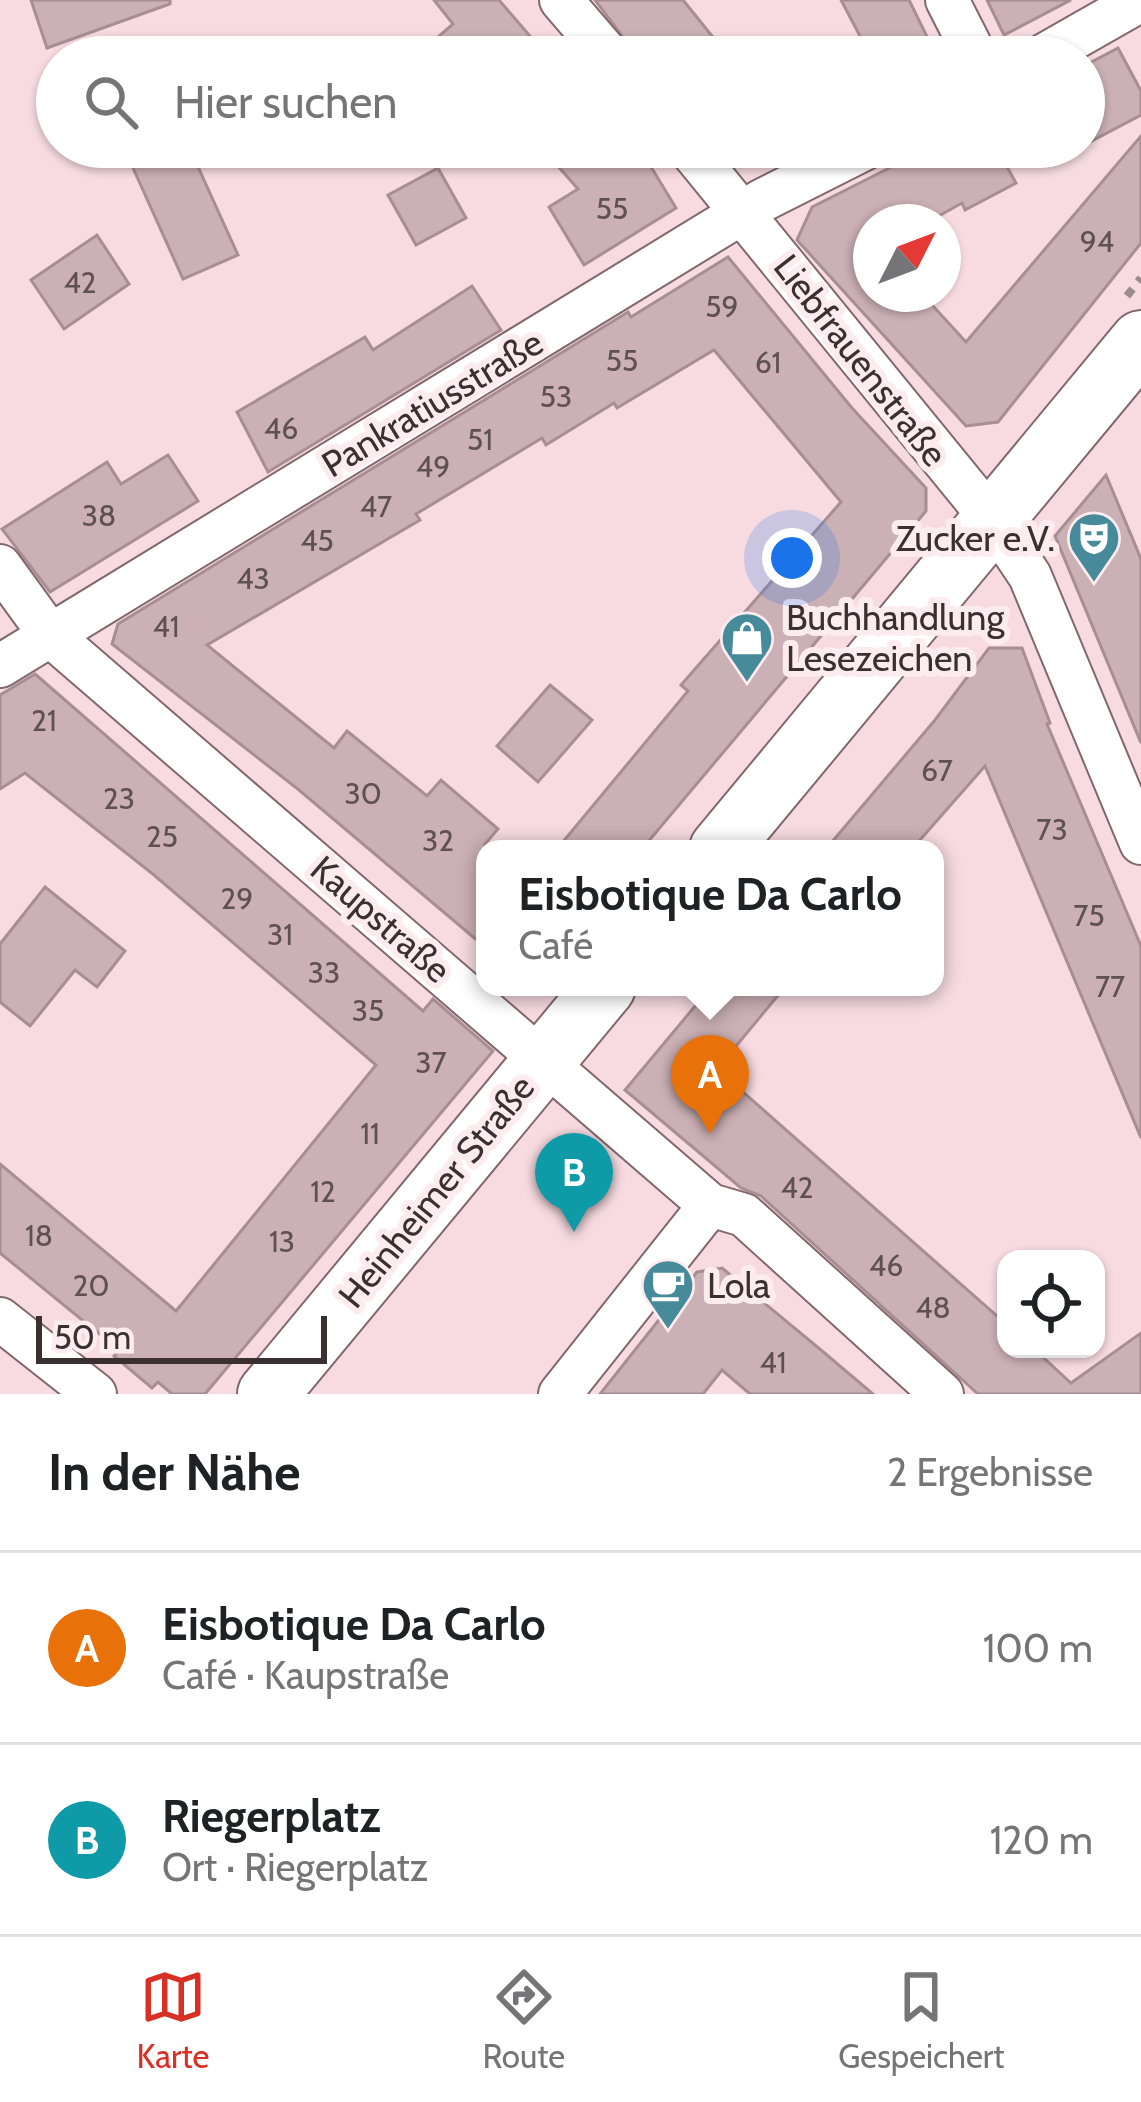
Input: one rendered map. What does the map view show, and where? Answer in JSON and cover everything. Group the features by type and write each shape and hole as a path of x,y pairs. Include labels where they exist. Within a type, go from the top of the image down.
{"street":[{"path":"561,0 592,36"},
{"path":"947,0 965,36"},
{"path":"1078,36 1141,0"},
{"name":"Liebfrauenstraße","path":"706,168 994,522 1030,576 1141,843"},
{"name":"Pankratiusstraße","path":"0,666 744,213 829,168"},
{"path":"728,840 1141,341"},
{"name":"Kaupstraße","path":"0,566 50,635 710,1204 744,1215 942,1394"},
{"name":"Heinheimer Straße","path":"268,1394 597,996"},
{"path":"560,1394 710,1204"},
{"path":"0,1319 95,1394"}],"building":[{"path":"31,0 170,0 170,4 81,36 43,36"},
{"path":"434,0 499,0 530,36 439,36 453,24"},
{"path":"595,0 683,0 712,36 622,36"},
{"path":"841,0 909,0 927,36 860,36"},
{"path":"987,0 1071,0 1004,35"},
{"path":"1118,48 1141,91 1141,115 1105,134 1105,55"},
{"path":"1141,136 1141,243 998,422 966,426 862,312 938,312 966,342"},
{"path":"133,168 199,168 238,255 183,279"},
{"path":"438,168 466,218 416,245 388,195"},
{"path":"560,168 652,168 676,208 584,265 549,207 578,189"},
{"path":"889,168 1008,168 1016,183 965,210 962,203 853,204 853,302 797,240 812,207"},
{"path":"97,235 129,284 64,329 31,280"},
{"path":"728,257 852,408 926,488 926,511 650,840 564,840 688,691 681,685 841,502 714,350 546,445 542,438 416,514 420,520 207,645 334,748 347,731 427,796 441,780 498,829 488,840 476,840 476,939 299,790 112,644 118,624 628,312 631,317"},
{"path":"472,286 501,330 268,472 237,412 365,337 373,350"},
{"path":"168,455 198,501 50,592 2,529 107,462 121,484"},
{"path":"1106,475 1141,559 1141,743 1055,536"},
{"path":"989,648 1022,648 1047,724 1141,946 1141,1138 985,766 920,840 834,840"},
{"path":"35,674 423,1011 433,999 493,1051 205,1394 172,1394 158,1382 152,1388 114,1356 119,1350 0,1253 0,1164 176,1311 376,1065 154,875 25,773 0,789 0,695"},
{"path":"550,685 592,720 538,782 497,746"},
{"path":"45,887 125,951 97,987 75,970 30,1026 0,1002 0,944"},
{"path":"703,996 778,996 717,1069 997,1316 997,1358 1044,1358 1071,1383 1141,1333 1141,1394 978,1394 761,1196 741,1188 625,1090"},
{"path":"722,1268 873,1394 750,1394 722,1370 703,1394 600,1394 697,1272"}],"place":[{"name":"Zucker e.V.","path":"1094,584"},
{"name":"Buchhandlung Lesezeichen","path":"747,684"},
{"name":"Eisbotique Da Carlo","path":"710,1134"},
{"name":"Riegerplatz","path":"574,1232"},
{"name":"Lola","path":"668,1331"}]}
